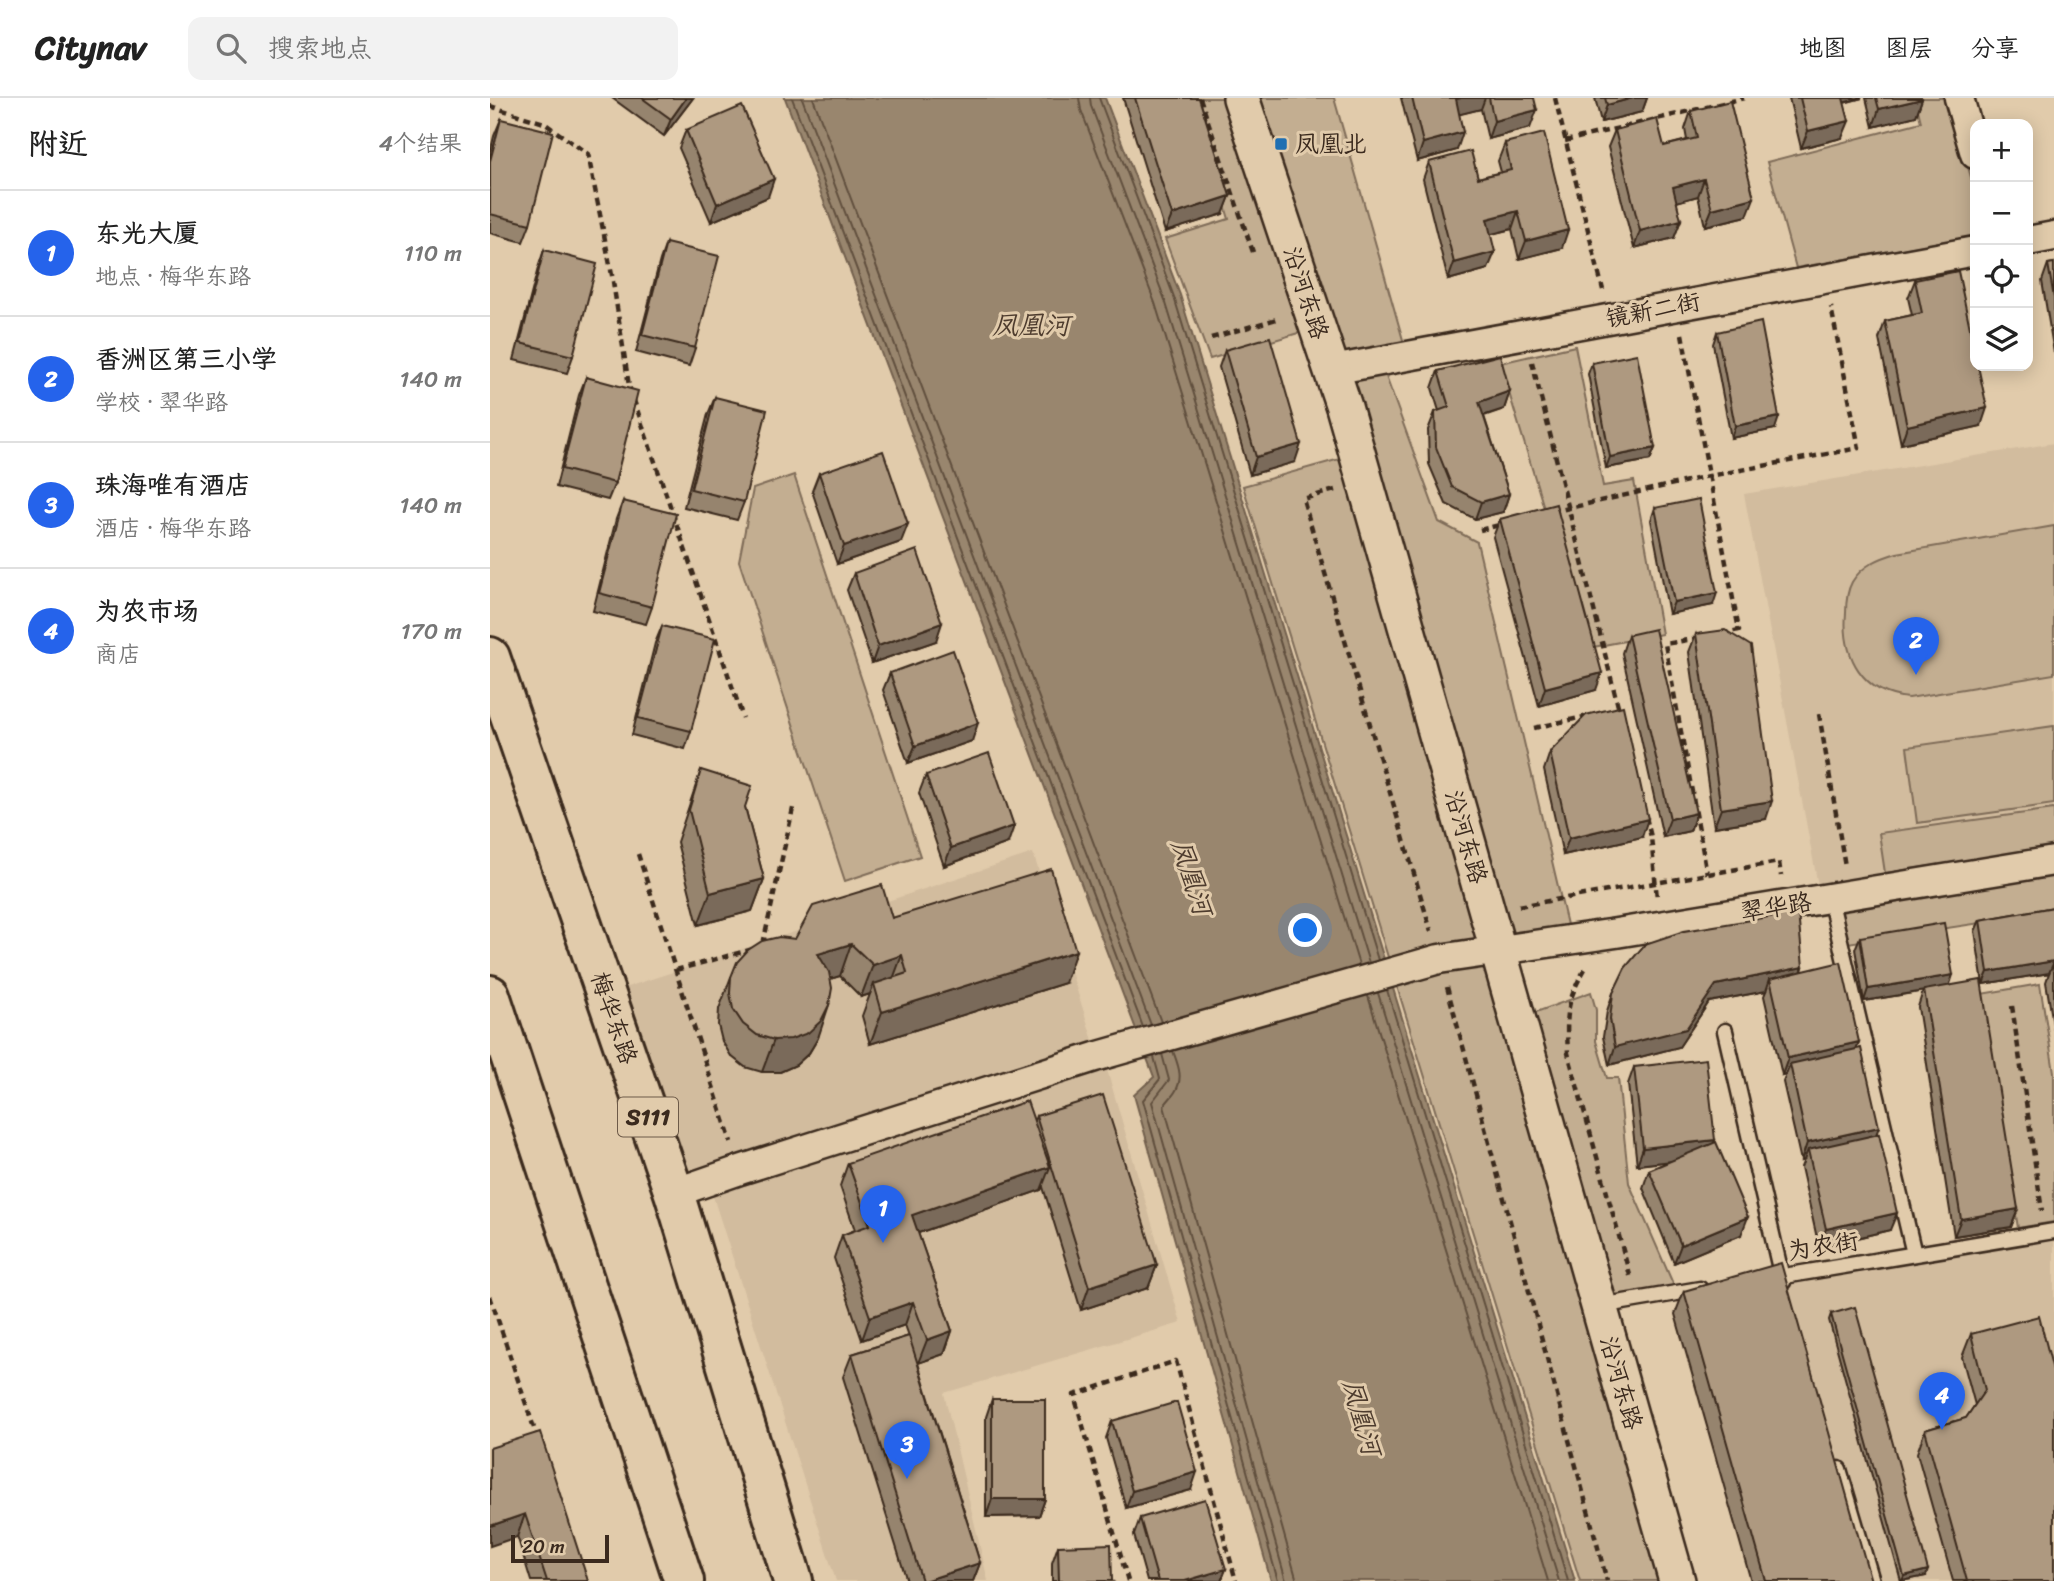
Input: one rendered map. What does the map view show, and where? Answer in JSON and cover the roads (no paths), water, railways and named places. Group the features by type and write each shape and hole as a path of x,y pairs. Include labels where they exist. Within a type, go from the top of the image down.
{"main road":[{"name":"梅华东路","path":"490,657 674,1193 793,1581"},
{"path":"490,995 684,1581"}],"street":[{"name":"沿河东路","path":"1241,98 1332,370 1365,482 1677,1581"},
{"path":"1959,98 1970,136"},
{"path":"2033,240 2054,236"},
{"name":"镜新二街","path":"1332,370 1970,252"},
{"name":"翠华路","path":"674,1193 1095,1057 1439,959 1661,926 2054,861"}],"lane":[{"path":"1840,896 1914,1254"},
{"path":"1725,1031 1789,1303"},
{"name":"为农街","path":"1755,1280 2050,1232"},
{"path":"1600,1306 1716,1287"},
{"path":"1836,1461 1872,1581"}],"water":[{"name":"凤凰河","path":"785,98 1105,98 1180,295 1575,1581 1271,1581 1134,1095 1154,1077"}],"place":[{"name":"凤凰北","path":"1281,144"},
{"name":"香洲区第三小学","path":"1916,675"},
{"name":"东光大厦","path":"883,1243"},
{"name":"为农市场","path":"1942,1430"},
{"name":"珠海唯有酒店","path":"907,1479"}]}
